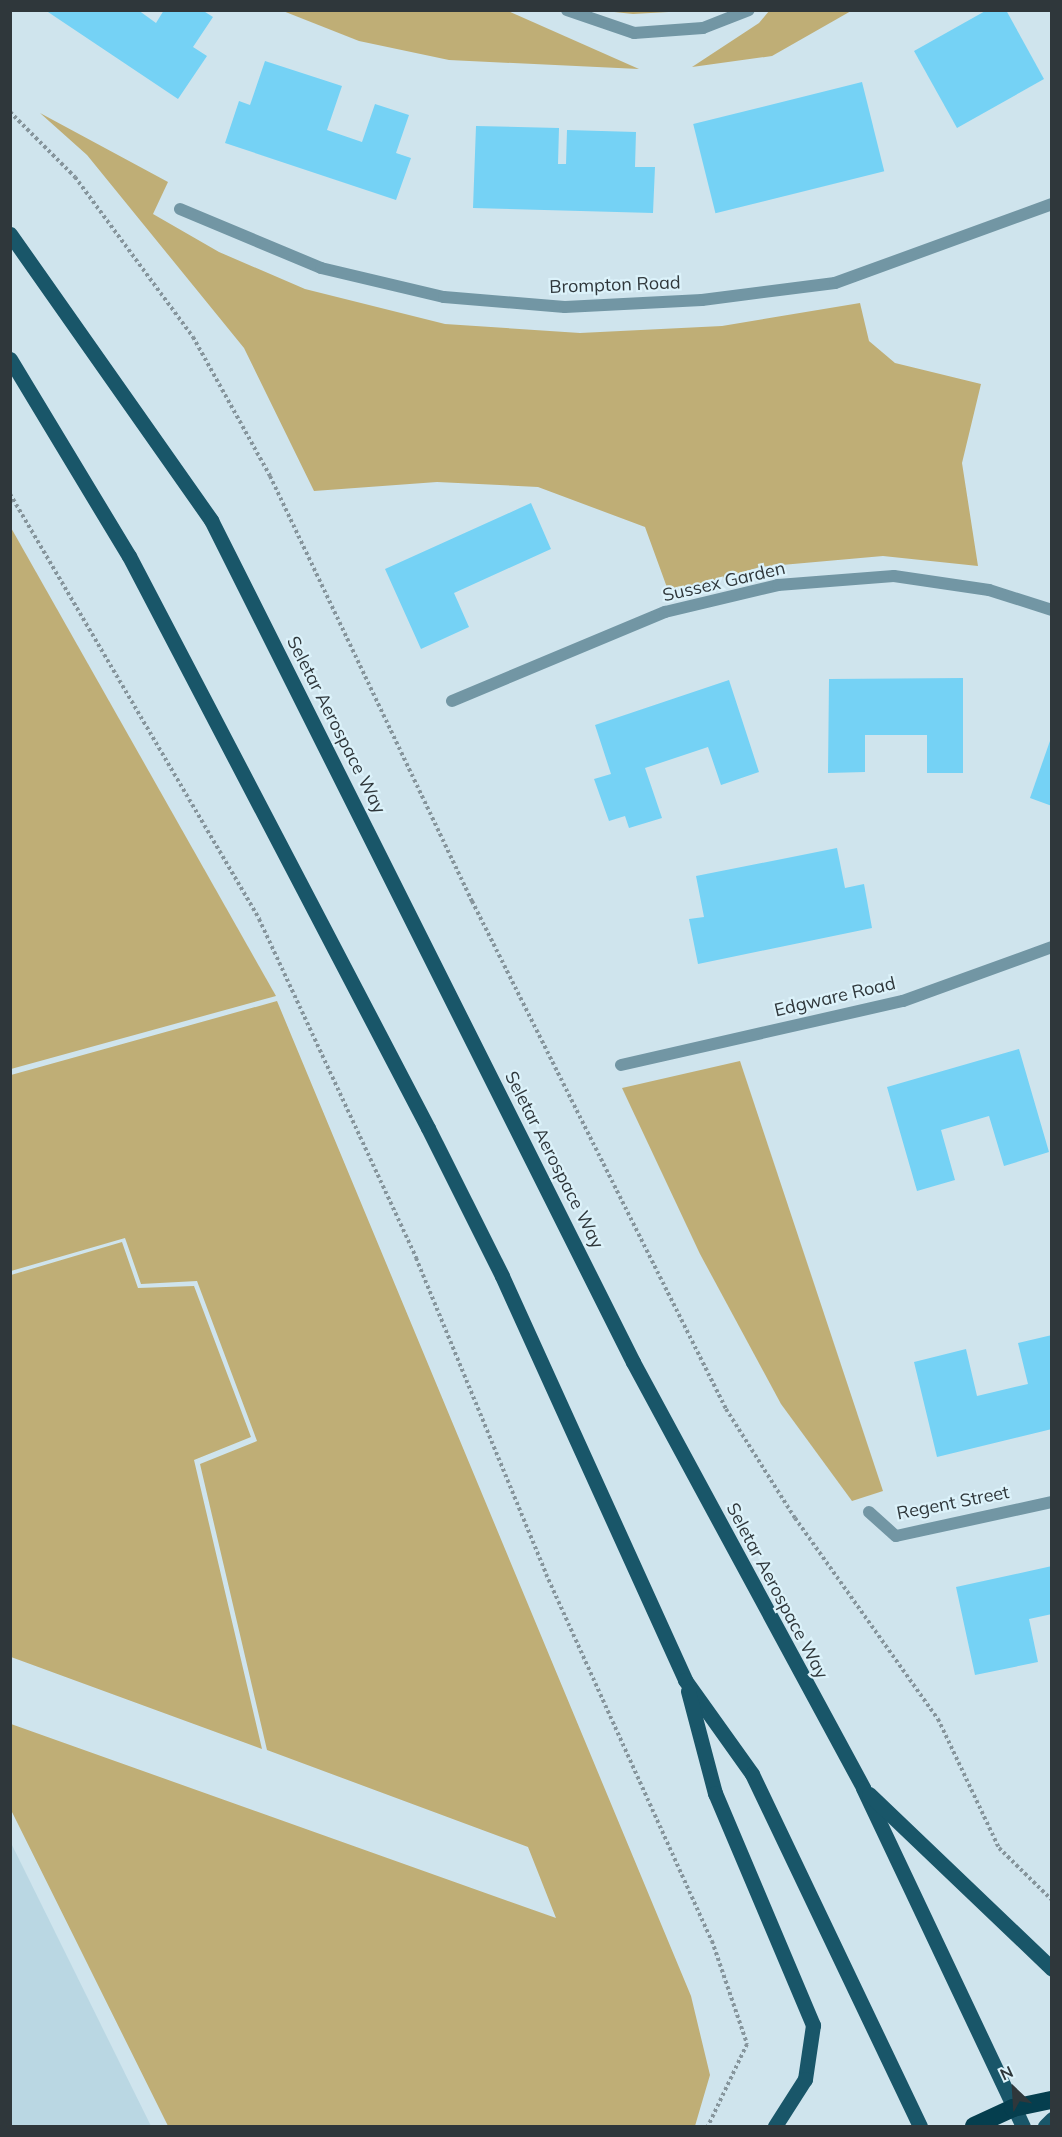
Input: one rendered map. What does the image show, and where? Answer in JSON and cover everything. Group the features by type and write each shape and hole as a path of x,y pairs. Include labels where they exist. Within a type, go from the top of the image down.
{"highway":[{"path":"974,2127 1013,2108 1052,2100"}],"main road":[{"name":"Seletar Aerospace Way","path":"10,234 212,520 633,1362 863,1788 1023,2127"},
{"path":"10,360 129,556 428,1128 502,1276 685,1680 715,1793 813,2025 805,2079 775,2127"},
{"path":"685,1680 752,1774 920,2127"},
{"path":"863,1788 1052,1969"},
{"path":"1045,2127 1052,2119"}],"street":[{"path":"567,10 634,33 703,28 749,10"},
{"name":"Brompton Road","path":"180,209 321,268 444,297 565,307 702,300 836,283 1052,204"},
{"name":"Sussex Garden","path":"452,701 665,612 778,585 894,576 989,590 1052,610"},
{"name":"Edgware Road","path":"621,1065 903,1001 1052,947"},
{"name":"Regent Street","path":"869,1512 896,1536 1052,1502"}],"path":[{"path":"10,112 75,177 193,338 270,476 472,901 726,1409 795,1518 938,1719 999,1848 1052,1900"},
{"path":"10,494 259,919 416,1258 546,1574 712,1941 747,2044 708,2127"}],"shaded area":[{"path":"283,11 508,11 639,69 449,60 359,41"},
{"path":"605,11 686,11 633,14"},
{"path":"769,11 851,11 772,56 692,67 759,23"},
{"path":"40,113 168,182 153,214 219,252 305,289 445,324 580,333 722,326 860,303 869,341 895,363 981,384 962,463 978,566 883,556 760,567 669,593 645,527 538,487 437,482 314,491 244,348 87,155"},
{"path":"10,526 276,996 11,1069 10,1069"},
{"path":"277,1001 691,1996 710,2075 695,2126 168,2126 11,1810 11,1724 556,1918 528,1847 267,1750 200,1464 257,1441 197,1281 141,1284 125,1238 11,1271 11,1075"},
{"path":"740,1061 883,1491 852,1501 781,1404 700,1254 622,1088"},
{"path":"122,1242 138,1288 194,1286 251,1437 194,1460 262,1749 11,1657 11,1275"},
{"path":"11,1843 151,2126 11,2126"}],"building":[{"path":"45,10 138,10 156,23 164,10 202,10 213,17 193,47 207,56 178,99"},
{"path":"987,10 1006,10 1044,79 957,128 914,51"},
{"path":"265,61 342,86 327,130 362,142 375,104 409,115 396,153 411,158 396,200 225,143 239,101 250,105"},
{"path":"862,82 884,171 715,213 693,124"},
{"path":"476,126 559,128 558,164 566,164 567,130 636,132 635,167 655,167 653,213 473,208"},
{"path":"531,503 551,549 454,593 469,627 421,649 385,569"},
{"path":"963,678 963,773 927,773 927,735 865,735 865,772 828,773 829,679"},
{"path":"729,680 759,772 721,785 708,747 645,768 662,818 629,828 625,816 609,821 594,779 611,774 595,725"},
{"path":"1052,738 1052,806 1030,798"},
{"path":"837,848 845,888 864,884 872,928 698,964 689,919 704,917 696,876"},
{"path":"1019,1049 1049,1152 1004,1166 989,1116 941,1130 955,1180 917,1191 887,1087"},
{"path":"1052,1335 1052,1429 937,1457 914,1362 966,1349 977,1396 1028,1384 1018,1343"},
{"path":"1052,1566 1052,1614 1029,1619 1038,1662 975,1675 956,1587"}]}
